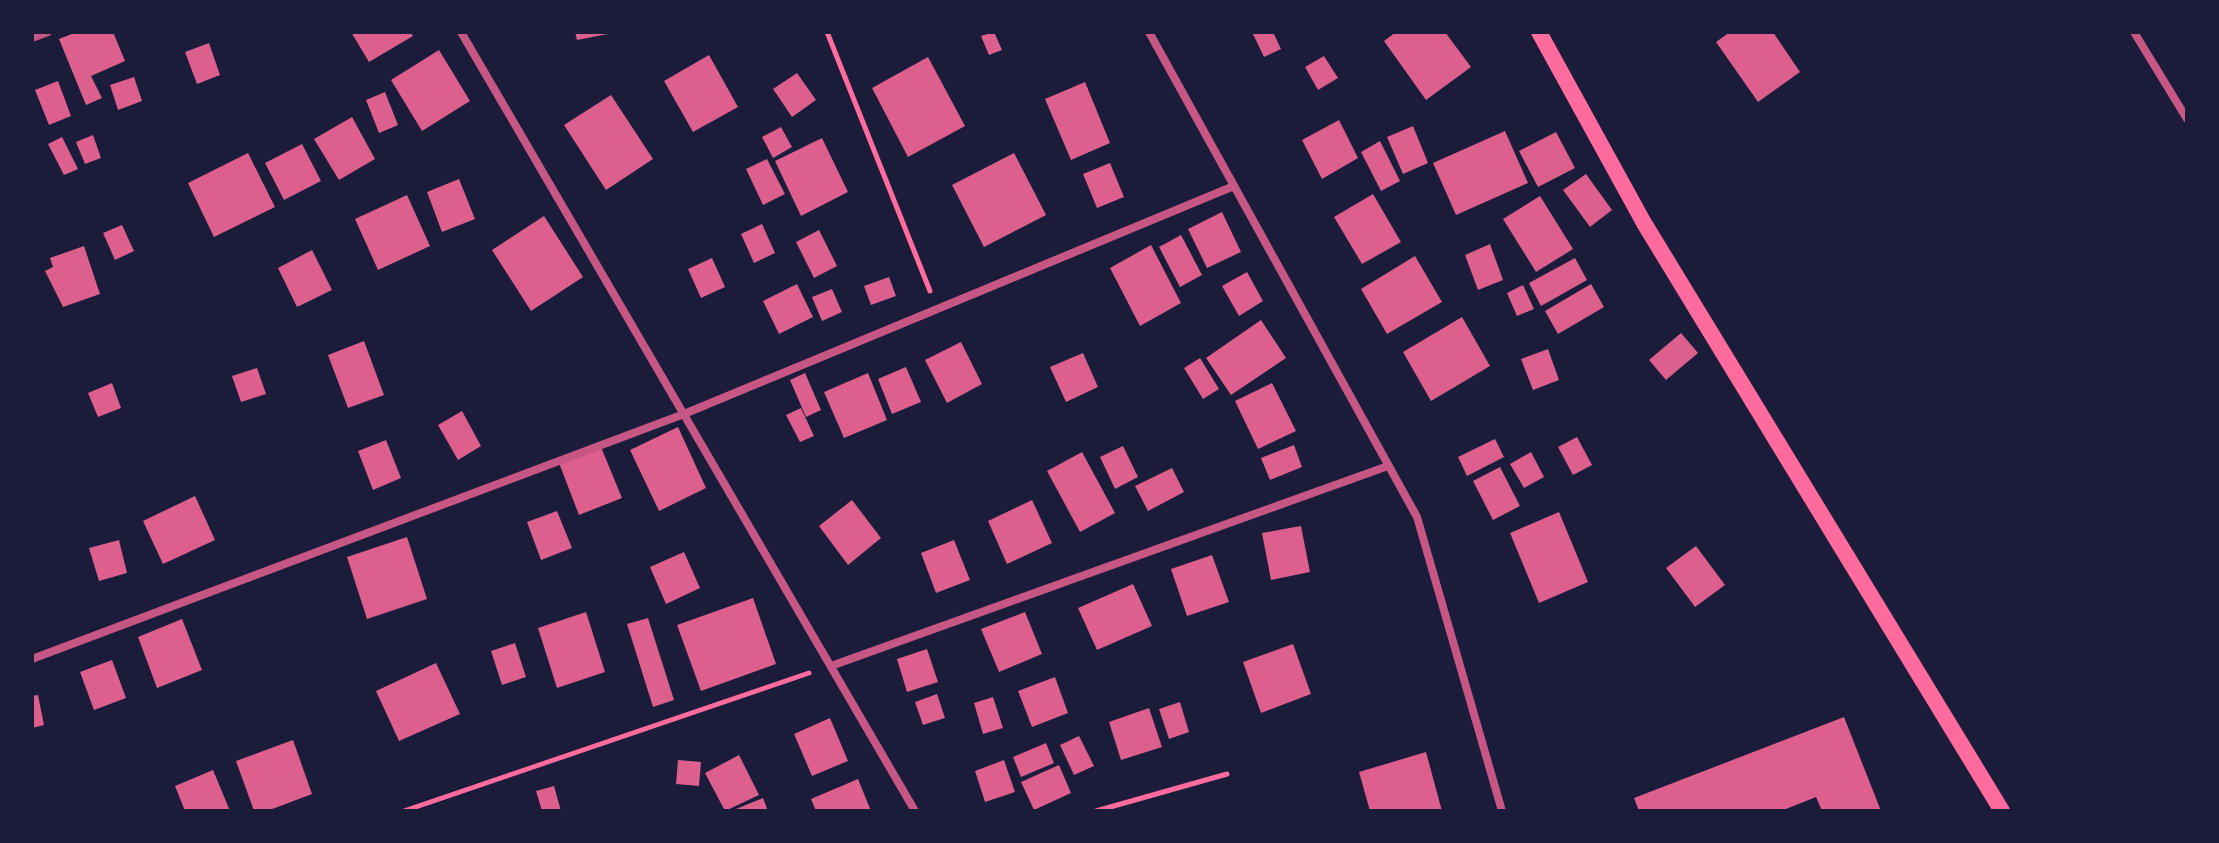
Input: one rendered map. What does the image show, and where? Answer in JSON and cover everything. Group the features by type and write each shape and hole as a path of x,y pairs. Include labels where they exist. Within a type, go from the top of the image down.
{"main road":[{"path":"1539,32 1644,223 2002,811"}],"street":[{"path":"32,38 48,32"},
{"path":"461,32 915,811"},
{"path":"1149,32 1417,517 1502,811"},
{"path":"2134,32 2187,119"},
{"path":"32,659 684,414 1234,186"},
{"path":"831,666 1388,466"}],"path":[{"path":"827,32 937,309"},
{"path":"404,811 831,666"},
{"path":"1096,811 1227,774"}],"building":[{"path":"77,32 113,32 125,61 91,76 102,98 86,105 59,39"},
{"path":"351,32 410,32 413,36 369,62"},
{"path":"575,32 613,32 613,33 577,40"},
{"path":"994,32 1002,50 989,55 981,36"},
{"path":"1252,32 1273,32 1281,49 1264,57"},
{"path":"1396,32 1445,32 1471,67 1426,100 1384,41"},
{"path":"1730,32 1773,32 1800,72 1758,102 1716,42"},
{"path":"209,43 220,75 197,84 185,52"},
{"path":"439,50 470,101 422,131 391,80"},
{"path":"709,55 738,107 693,132 664,81"},
{"path":"1324,56 1338,78 1318,90 1305,67"},
{"path":"928,57 965,126 908,157 872,88"},
{"path":"797,73 816,100 792,117 773,89"},
{"path":"134,77 142,101 118,110 110,85"},
{"path":"58,81 71,116 49,125 35,90"},
{"path":"1085,82 1110,143 1071,160 1045,99"},
{"path":"385,92 398,125 379,133 366,100"},
{"path":"611,95 653,159 606,190 564,125"},
{"path":"352,117 375,159 339,180 314,139"},
{"path":"1339,120 1358,158 1322,179 1302,140"},
{"path":"1413,126 1428,163 1403,174 1387,137"},
{"path":"781,127 792,147 773,158 762,137"},
{"path":"1505,131 1528,183 1456,215 1433,163"},
{"path":"1556,132 1575,168 1538,187 1519,151"},
{"path":"93,135 101,158 85,164 76,142"},
{"path":"62,137 78,169 64,175 48,144"},
{"path":"822,138 848,192 801,216 775,161"},
{"path":"1380,141 1400,181 1381,191 1361,152"},
{"path":"302,144 321,181 284,200 265,163"},
{"path":"248,153 275,207 214,237 188,183"},
{"path":"1014,153 1046,215 984,247 952,185"},
{"path":"767,159 785,194 763,205 746,169"},
{"path":"1110,163 1124,197 1097,208 1083,174"},
{"path":"1586,174 1612,210 1590,227 1563,190"},
{"path":"459,179 475,219 442,232 427,192"},
{"path":"1373,194 1401,242 1362,264 1334,217"},
{"path":"407,195 430,246 378,270 355,219"},
{"path":"1540,196 1573,249 1536,272 1503,219"},
{"path":"1222,212 1241,252 1207,268 1188,229"},
{"path":"544,216 583,277 531,311 492,250"},
{"path":"762,224 775,253 754,263 741,234"},
{"path":"122,225 134,251 115,260 103,233"},
{"path":"819,230 837,266 814,278 796,242"},
{"path":"1181,235 1202,275 1180,287 1159,247"},
{"path":"1490,244 1503,280 1478,290 1465,255"},
{"path":"1151,245 1181,303 1140,326 1110,268"},
{"path":"84,246 100,294 63,307 45,271 53,267 50,258"},
{"path":"312,250 332,290 297,307 278,268"},
{"path":"1415,256 1442,302 1387,334 1361,289"},
{"path":"712,258 725,287 701,298 688,269"},
{"path":"1575,258 1587,280 1541,306 1529,283"},
{"path":"1247,272 1263,301 1239,316 1222,286"},
{"path":"889,277 896,296 871,305 864,286"},
{"path":"797,284 813,317 779,334 763,301"},
{"path":"1591,284 1604,307 1558,334 1545,311"},
{"path":"1523,285 1534,309 1517,316 1507,293"},
{"path":"832,289 842,312 822,321 812,297"},
{"path":"1462,317 1490,366 1431,401 1403,352"},
{"path":"1261,320 1286,358 1231,395 1206,358"},
{"path":"1681,333 1698,353 1666,380 1649,360"},
{"path":"364,341 384,395 348,408 328,355"},
{"path":"961,342 982,384 947,403 925,360"},
{"path":"1548,349 1559,380 1533,390 1521,359"},
{"path":"1083,353 1098,387 1066,402 1050,367"},
{"path":"1200,358 1219,389 1203,399 1184,368"},
{"path":"906,367 921,402 892,414 878,379"},
{"path":"257,368 266,394 241,402 232,376"},
{"path":"805,373 821,410 806,417 790,380"},
{"path":"868,373 887,420 844,438 824,392"},
{"path":"112,383 121,408 98,417 88,393"},
{"path":"1272,383 1296,431 1258,449 1235,401"},
{"path":"801,408 814,436 800,442 786,415"},
{"path":"462,411 481,446 458,460 438,425"},
{"path":"678,427 706,488 659,511 630,450"},
{"path":"1577,437 1592,465 1573,475 1558,447"},
{"path":"1495,439 1504,457 1467,476 1458,457"},
{"path":"386,440 401,478 373,490 358,451"},
{"path":"1294,445 1302,467 1270,480 1261,458"},
{"path":"1123,446 1138,477 1115,489 1100,457"},
{"path":"601,447 622,498 579,515 559,463"},
{"path":"1082,452 1115,513 1080,532 1047,471"},
{"path":"1531,452 1544,477 1524,488 1510,464"},
{"path":"1500,467 1520,506 1493,520 1473,481"},
{"path":"1172,468 1184,492 1148,511 1135,486"},
{"path":"195,496 215,540 163,564 143,521"},
{"path":"852,500 881,538 848,565 819,526"},
{"path":"1032,500 1052,543 1007,564 988,521"},
{"path":"557,511 572,548 541,560 527,522"},
{"path":"1559,512 1588,582 1539,603 1510,533"},
{"path":"1301,526 1310,572 1271,580 1262,533"},
{"path":"407,537 427,599 367,619 347,557"},
{"path":"119,540 127,573 99,581 89,548"},
{"path":"954,540 970,580 936,593 921,553"},
{"path":"1696,546 1725,585 1695,607 1666,568"},
{"path":"684,552 700,588 666,604 650,567"},
{"path":"1212,555 1229,602 1187,616 1171,569"},
{"path":"1133,584 1152,626 1097,650 1078,608"},
{"path":"753,598 776,664 701,691 677,625"},
{"path":"586,612 605,672 557,688 538,628"},
{"path":"1025,612 1042,654 999,672 981,629"},
{"path":"648,618 674,700 653,707 627,624"},
{"path":"182,619 202,670 157,688 138,637"},
{"path":"515,643 526,677 502,685 491,651"},
{"path":"1293,644 1311,694 1261,713 1243,662"},
{"path":"927,649 938,682 907,692 897,659"},
{"path":"112,660 126,698 94,710 80,672"},
{"path":"436,663 460,714 399,741 376,691"},
{"path":"1055,677 1068,713 1032,727 1018,691"},
{"path":"937,694 945,718 923,725 915,702"},
{"path":"38,695 44,725 32,728 32,696"},
{"path":"993,697 1003,728 983,734 974,703"},
{"path":"1180,702 1189,732 1169,739 1159,709"},
{"path":"1149,708 1162,747 1121,760 1109,722"},
{"path":"1844,717 1881,811 1822,811 1816,797 1781,811 1639,811 1634,798"},
{"path":"830,718 848,761 812,776 794,734"},
{"path":"1079,736 1094,766 1074,775 1060,745"},
{"path":"293,740 312,794 267,811 254,811 236,761"},
{"path":"1046,743 1054,763 1021,777 1013,757"},
{"path":"1426,752 1442,811 1370,811 1359,772"},
{"path":"739,755 759,795 725,811 705,773"},
{"path":"678,760 701,762 699,786 676,784"},
{"path":"1004,760 1015,792 985,802 975,771"},
{"path":"1059,765 1071,793 1034,810 1021,782"},
{"path":"213,770 230,811 185,811 175,786"},
{"path":"858,779 871,811 816,811 811,799"},
{"path":"554,786 561,811 542,811 536,791"},
{"path":"763,798 768,811 731,811"}]}
